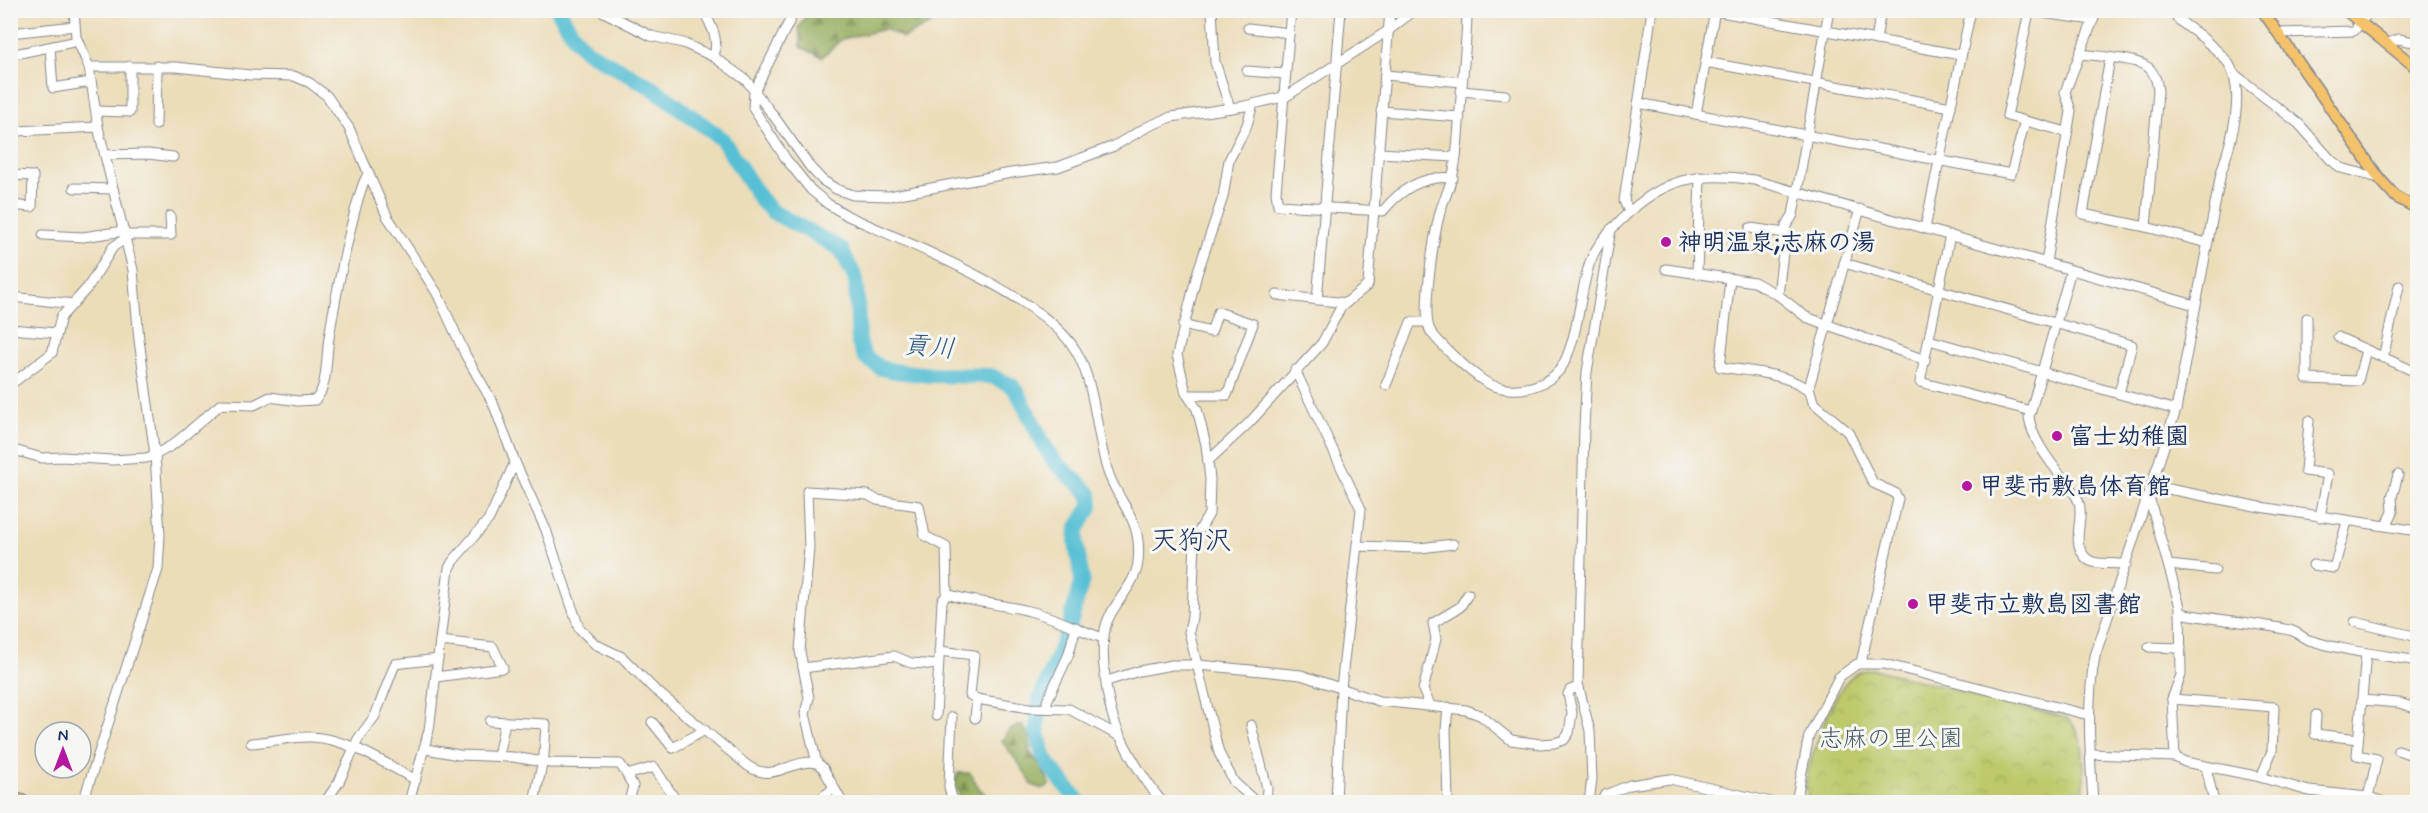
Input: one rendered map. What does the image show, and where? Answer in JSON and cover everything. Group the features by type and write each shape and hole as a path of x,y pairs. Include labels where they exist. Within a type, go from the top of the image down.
{"main road":[{"path":"2262,10 2379,178 2396,197 2418,209"},
{"path":"2345,10 2418,69"},
{"path":"10,797 28,802"}],"street":[{"path":"74,10 78,41 88,67 98,127 133,270 139,340 155,455 160,535 158,569 83,802"},
{"path":"600,10 651,36 683,43 714,57 746,80 810,168 822,180 836,189 853,195 869,197 890,196 1011,173 1058,167 1114,146 1147,127 1171,117 1283,97 1336,65 1415,10"},
{"path":"703,10 715,33 717,44 714,57"},
{"path":"795,10 754,93 753,108 786,159 811,190 828,204 1027,302 1067,338 1086,372 1101,449 1109,475 1132,516 1139,548 1136,573 1110,615 1103,638 1103,658 1112,714 1121,737 1162,802"},
{"path":"1212,10 1215,62 1230,108"},
{"path":"1291,10 1276,193 1278,205 1383,211 1399,195 1422,180 1439,177 1453,178"},
{"path":"1317,300 1341,10"},
{"path":"1208,461 1249,423 1322,343 1341,307 1368,285 1390,10"},
{"path":"1467,10 1456,157 1453,178 1440,211 1435,235 1426,302 1426,322 1438,341 1485,382 1499,388 1527,388 1541,385 1553,377 1563,365 1569,351 1591,260 1611,229 1661,187 1680,180 1700,177 1725,176 1754,180 2195,305"},
{"path":"1629,212 1624,201 1652,10"},
{"path":"1778,295 1786,226 1793,215 1829,10"},
{"path":"1876,40 1881,10"},
{"path":"1925,228 1971,10"},
{"path":"2046,262 2071,111 2065,92 2097,10"},
{"path":"2171,10 2182,23 2200,35 2219,53 2233,73 2299,124 2331,160 2342,168 2379,178"},
{"path":"2278,33 2354,31 2370,10"},
{"path":"1696,114 1715,11 1961,55"},
{"path":"2067,132 2007,116 2024,11 2093,20"},
{"path":"10,33 75,26"},
{"path":"1248,28 1289,33"},
{"path":"2386,44 2399,39 2418,43"},
{"path":"10,56 78,41"},
{"path":"50,47 53,88 91,82"},
{"path":"2079,54 2137,63 2149,68 2157,80 2146,227"},
{"path":"2110,58 2084,214 2207,243"},
{"path":"1706,62 1951,107"},
{"path":"96,111 130,112 130,66"},
{"path":"88,67 157,66 250,75 294,76 310,82 336,106 349,128 387,216 437,293 466,356 493,403 515,462 546,530 579,628 595,644 622,657 634,671 756,771 774,772 803,763 817,763"},
{"path":"156,125 157,66"},
{"path":"1247,71 1286,74"},
{"path":"2092,802 2089,715 2091,677 2095,656 2153,486 2176,410 2221,173 2231,144 2237,114 2233,73"},
{"path":"1385,75 1462,86 1505,95"},
{"path":"1253,104 1247,125 1229,160 1223,197 1197,274 1177,355 1188,395 1197,409 1208,461 1211,501 1209,514 1195,538 1192,617 1189,632 1219,753 1234,782 1256,802"},
{"path":"1638,104 2011,174 2025,121"},
{"path":"1381,111 1459,117"},
{"path":"10,125 17,130 98,127"},
{"path":"1378,153 1456,157"},
{"path":"105,155 148,154 172,157"},
{"path":"10,449 42,458 62,457 86,460 121,460 155,455 174,444 221,404 254,405 270,397 308,402 320,396 354,213 362,183 369,173"},
{"path":"10,175 33,176 32,207 10,205"},
{"path":"1697,274 1700,177"},
{"path":"74,188 114,189"},
{"path":"1860,209 1809,390 1813,402 1848,432 1873,483 1895,493 1898,499 1861,663"},
{"path":"43,236 171,235 170,216"},
{"path":"1750,228 1785,233"},
{"path":"1589,802 1592,778 1590,730 1579,687 1584,428 1587,372 1611,229"},
{"path":"10,385 52,353 62,317 88,287 113,248 125,235"},
{"path":"1950,235 1920,382 2031,411"},
{"path":"1844,263 2132,345 2118,393"},
{"path":"1666,268 1754,282 1778,295 1806,317 1925,360"},
{"path":"2071,270 2031,411 2031,427 2053,466 2079,501 2078,539 2083,554 2089,561 2096,563 2126,565"},
{"path":"1730,279 1720,367 1783,378 1801,384 1809,390"},
{"path":"2383,358 2399,286"},
{"path":"1277,295 1346,303"},
{"path":"10,307 12,297 74,304"},
{"path":"1184,325 1211,332 1218,312 1252,324 1227,395 1188,395"},
{"path":"2307,318 2307,379 2358,381 2366,350"},
{"path":"1386,385 1411,322 1426,322"},
{"path":"10,329 57,333"},
{"path":"2338,337 2418,373"},
{"path":"1929,340 2176,410"},
{"path":"1295,370 1361,509 1341,688 1336,802"},
{"path":"2309,421 2305,471 2328,474 2320,517"},
{"path":"409,802 426,748 449,568 489,519 515,462"},
{"path":"2386,526 2392,512 2392,497 2398,475"},
{"path":"2153,486 2347,522 2418,531"},
{"path":"842,802 823,768 817,763 805,714 808,698 800,651 809,548 807,491 868,495 877,500 919,506 925,536 946,547 947,594 942,601 936,716"},
{"path":"2149,497 2169,565 2180,614 2181,675 2172,699 2175,758"},
{"path":"2313,565 2334,568 2347,522"},
{"path":"1357,546 1420,548 1453,544"},
{"path":"2169,565 2215,570"},
{"path":"947,594 965,600 1028,610 1063,621 1103,638"},
{"path":"1430,705 1423,690 1436,639 1433,623 1460,607 1468,594"},
{"path":"2180,614 2231,619 2293,630 2307,640 2366,653 2418,661"},
{"path":"2355,622 2418,637"},
{"path":"1046,708 1047,701 1068,656 1075,627"},
{"path":"436,677 503,668 493,647 440,641"},
{"path":"2149,647 2181,648"},
{"path":"939,651 974,655 970,695 977,699 1029,708 1069,709 1121,737"},
{"path":"2366,653 2357,754 2377,759 2368,797"},
{"path":"803,668 894,656 911,663 938,665"},
{"path":"325,802 339,782 358,739 375,716 395,664 438,659"},
{"path":"1796,802 1809,736 1839,678 1847,670 1861,663 1884,664 2089,715"},
{"path":"1107,681 1161,667 1199,665 1301,675 1379,701 1448,707 1479,715 1511,740 1554,743 1564,740 1569,733 1572,713 1568,694 1570,690 1579,687"},
{"path":"975,718 977,699"},
{"path":"2172,699 2274,707 2272,751 2261,777"},
{"path":"2362,700 2399,703 2418,709"},
{"path":"1448,707 1446,730 1448,802"},
{"path":"2316,715 2315,734 2358,740"},
{"path":"952,717 949,788 953,802"},
{"path":"490,721 546,724 543,762 534,802"},
{"path":"498,756 505,722"},
{"path":"652,722 673,748 705,730"},
{"path":"1251,725 1267,788 1266,802"},
{"path":"251,743 315,737 355,748 416,780"},
{"path":"426,748 459,755 498,756 543,762 620,764 633,786 629,802"},
{"path":"2398,750 2418,757"},
{"path":"2090,754 2175,758 2312,791 2368,797 2384,802"},
{"path":"627,775 654,766 677,802"},
{"path":"2206,767 2214,802"},
{"path":"1601,802 1605,795 1630,785 1670,778 1771,802"},
{"path":"816,802 834,788"},
{"path":"2310,802 2312,791"},
{"path":"1612,802 1613,792"},
{"path":"2401,802 2418,801"}],"green space":[{"path":"809,11 941,11 933,23 903,38 885,29 842,39 822,57 801,47 799,27"},
{"name":"志麻の里公園","path":"1873,669 2067,718 2079,735 2082,746 2084,802 1811,802 1806,791 1807,778 1827,715 1851,677 1859,672"},
{"path":"1022,725 1030,737 1030,753 1042,767 1050,785 1042,789 1032,785 1002,741 1009,730"},
{"path":"958,773 970,773 979,788 993,802 961,802 955,783"}],"waterway":[{"name":"貢川","path":"558,10 577,41 587,51 653,88 722,139 761,200 773,212 841,249 856,280 859,344 865,357 881,368 894,371 931,375 991,376 1011,385 1018,393 1055,462 1090,494 1091,506 1077,529 1076,543 1082,580 1068,631 1040,699 1037,728 1042,752 1051,768 1079,802"}],"place":[{"name":"神明温泉;志麻の湯","path":"1666,242"},
{"name":"富士幼稚園","path":"2057,436"},
{"name":"甲斐市敷島体育館","path":"1967,486"},
{"name":"甲斐市立敷島図書館","path":"1913,604"}],"district":[{"name":"天狗沢","path":"1191,540"}]}
